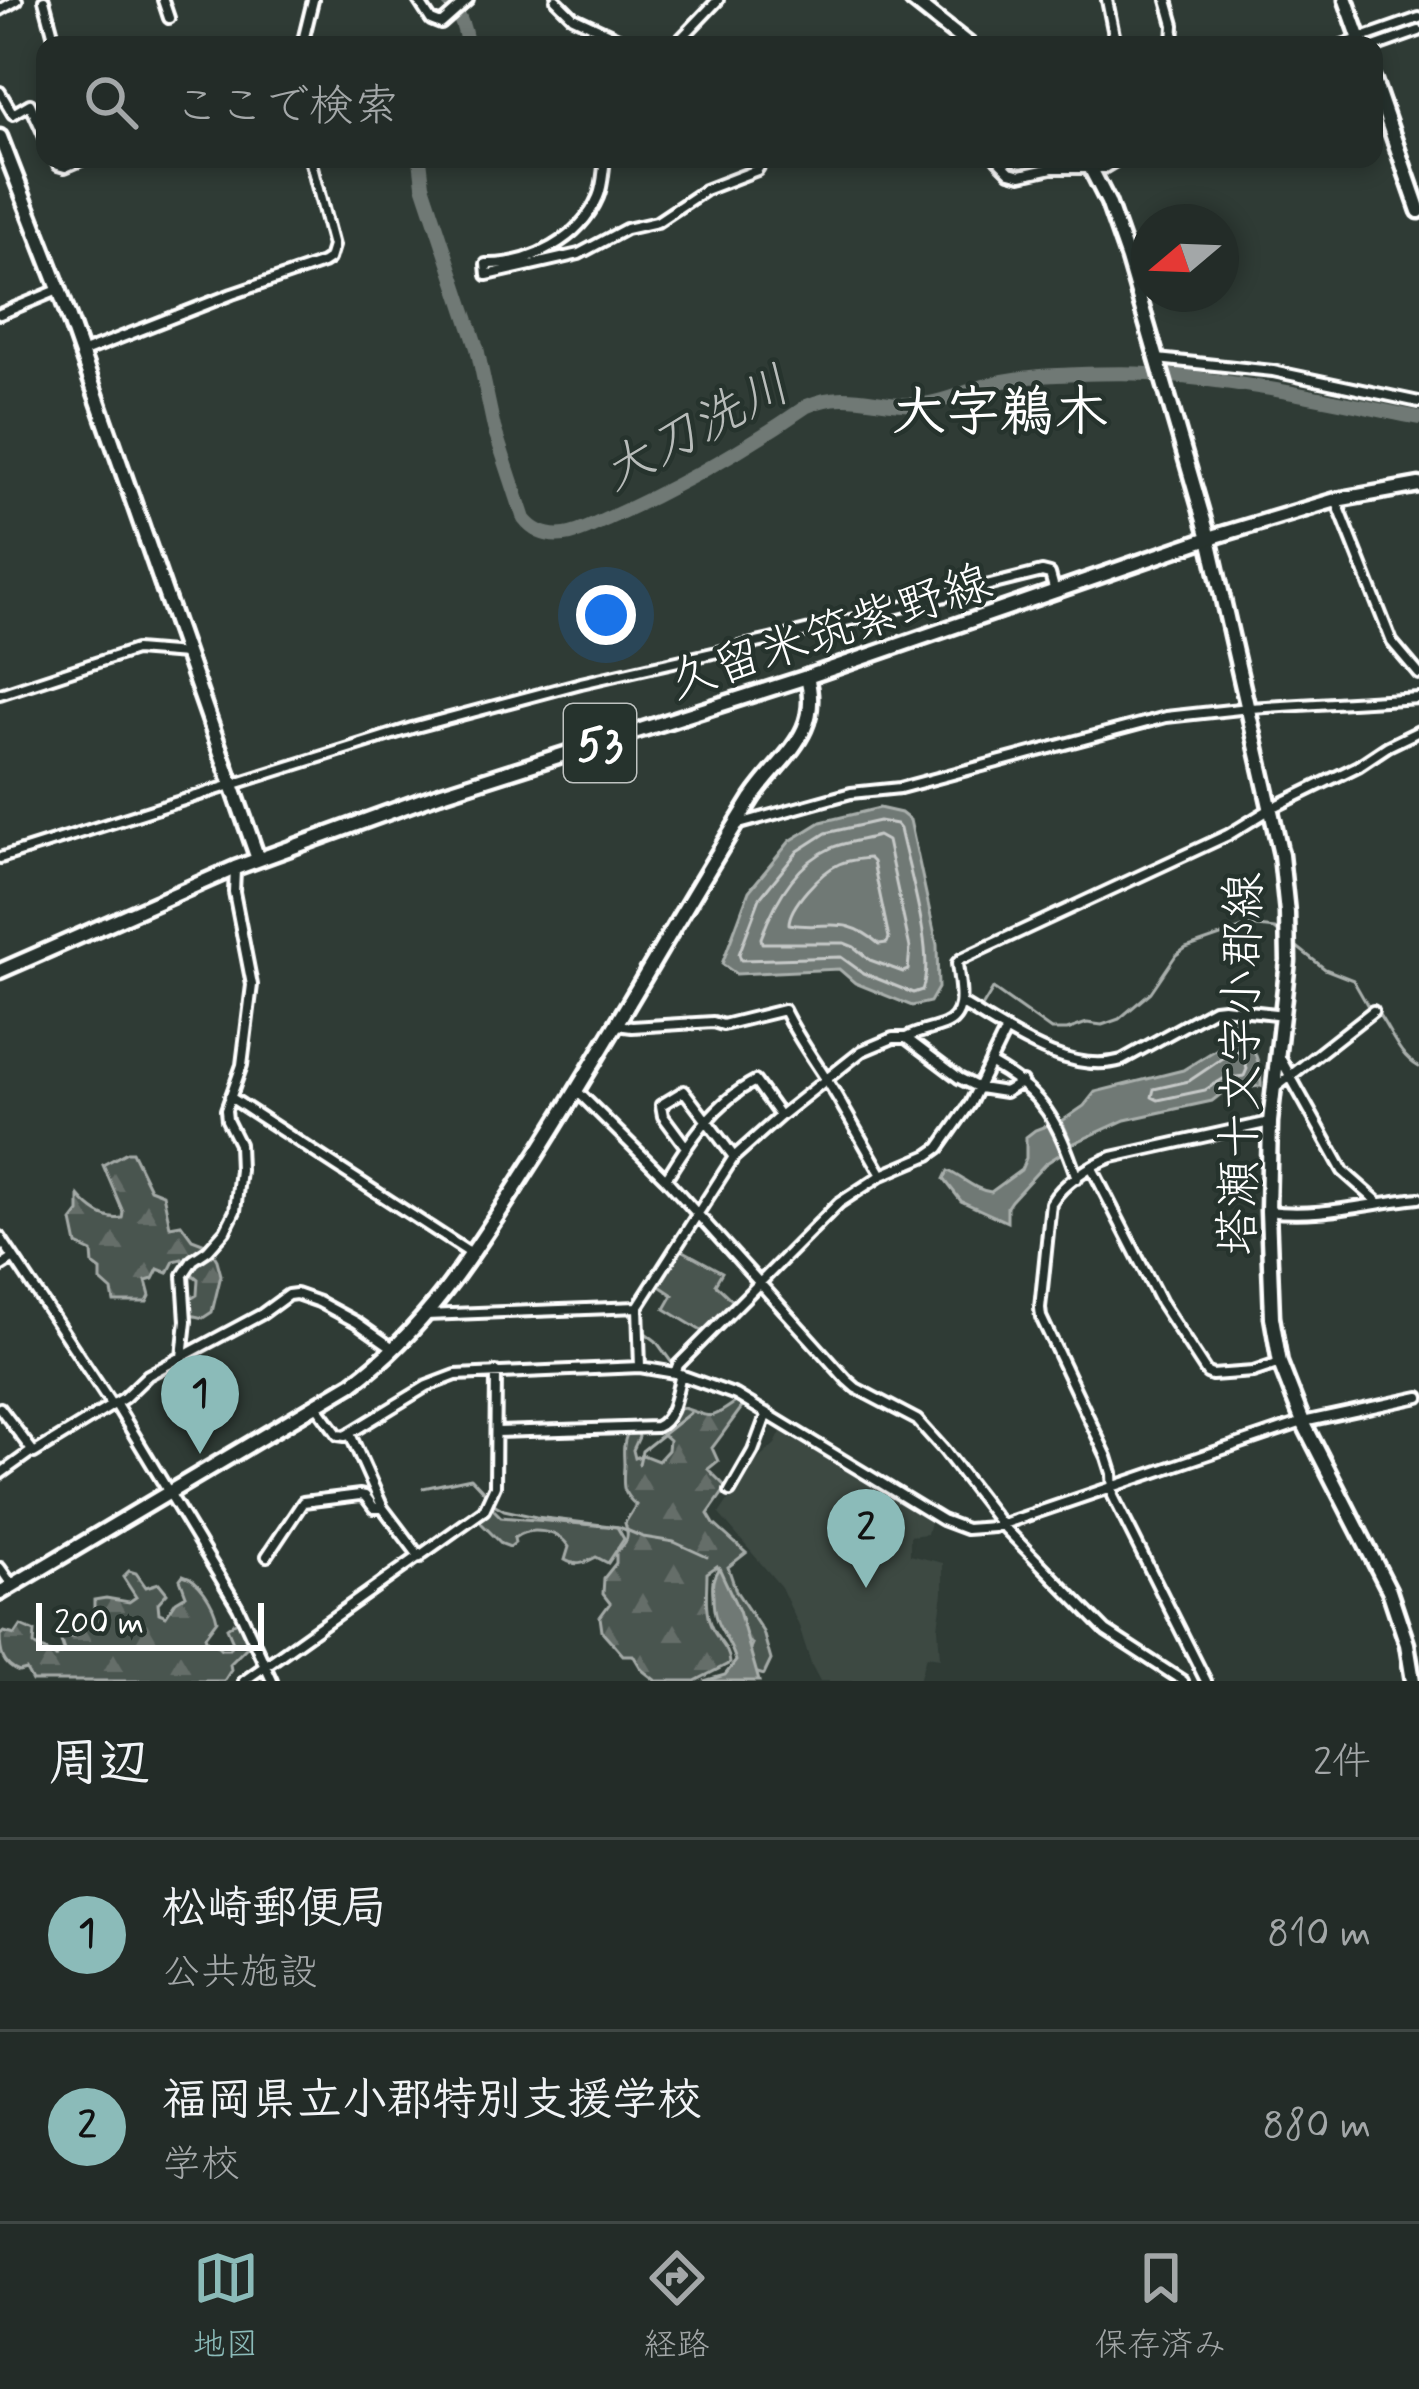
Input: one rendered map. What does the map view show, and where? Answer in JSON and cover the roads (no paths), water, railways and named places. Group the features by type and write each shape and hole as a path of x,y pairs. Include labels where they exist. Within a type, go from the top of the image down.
{"main road":[{"path":"912,0 958,36"},
{"path":"1346,0 1358,36"},
{"path":"1383,107 1419,211"},
{"path":"0,137 59,289 258,859"},
{"name":"塔瀬十文字小郡線","path":"1098,168 1209,538 1272,808 1287,913 1288,962 1270,1122 1268,1211 1272,1317 1280,1363 1303,1422 1389,1589 1413,1681"},
{"name":"久留米筑紫野線","path":"0,970 235,868 439,794 807,677 1209,538 1336,500 1419,485"},
{"path":"6,1589 316,1406 373,1368 426,1315 473,1255 577,1091 735,824 770,772 806,731 812,712 807,677"}],"street":[{"path":"0,10 17,0"},
{"path":"44,0 54,36"},
{"path":"163,0 169,18"},
{"path":"304,36 313,0"},
{"path":"418,0 434,23 445,23 465,3"},
{"path":"556,0 573,17 614,36"},
{"path":"684,36 718,0"},
{"path":"1106,0 1114,36"},
{"path":"1167,0 1174,36"},
{"path":"1375,36 1419,18"},
{"path":"1383,44 1419,31"},
{"path":"0,92 13,114 30,104 36,117"},
{"path":"81,352 323,263 333,246 312,168"},
{"path":"603,168 598,196 563,241 533,254 486,264 487,275 578,254 626,229 657,222 705,190 758,168"},
{"path":"1007,168 1015,175 1052,168"},
{"path":"0,314 59,289"},
{"path":"1158,361 1273,371 1419,402"},
{"path":"1336,500 1392,642 1419,674"},
{"path":"0,858 412,728 581,683 1042,572 1050,574 1055,592"},
{"path":"0,694 135,650 186,654"},
{"path":"735,824 851,794 900,788 1166,717 1419,698"},
{"path":"640,1367 638,1306 734,1157 862,1051 949,1024 962,1004 957,964 961,959 1228,835 1419,731"},
{"path":"182,1357 183,1275 225,1231 235,1210 241,1158 226,1110 242,1065 251,985 234,892 235,868"},
{"path":"962,1004 1065,1060 1110,1064 1214,1010 1283,1015"},
{"path":"616,1025 724,1025 784,1010 883,1175"},
{"path":"1274,1088 1373,1011"},
{"path":"497,1432 664,1424 678,1365 839,1203 938,1148 979,1088 1006,1030"},
{"path":"906,1038 958,1078 979,1088 1005,1092 1022,1082"},
{"path":"1278,1054 1343,1171 1378,1202"},
{"path":"990,1064 1022,1082 1049,1113 1077,1178"},
{"path":"667,1179 706,1120 741,1088 755,1081 780,1116"},
{"path":"577,1091 667,1179 856,1388 917,1420 1000,1523 1106,1631 1183,1681"},
{"path":"686,1147 663,1116 662,1105 684,1091 734,1157"},
{"path":"230,1097 473,1255"},
{"path":"1206,1681 1113,1496 1107,1457 1044,1325 1040,1308 1051,1203 1060,1189 1112,1157 1270,1122"},
{"path":"1092,1168 1160,1300 1207,1373 1253,1372 1280,1363"},
{"path":"1268,1211 1317,1214 1419,1198"},
{"path":"0,1237 169,1492 238,1607 272,1681"},
{"path":"0,1267 14,1258"},
{"path":"0,1408 34,1454 124,1398 148,1375 296,1294 356,1322 393,1348"},
{"path":"426,1315 638,1306"},
{"path":"316,1406 338,1435 345,1436 444,1379 496,1372 640,1367 678,1374 736,1395 957,1527 994,1527 1303,1422 1419,1397"},
{"path":"244,1681 489,1503 497,1432 496,1372"},
{"path":"730,1491 767,1413"},
{"path":"350,1434 383,1508 420,1557"},
{"path":"0,1474 32,1451"},
{"path":"267,1556 303,1502 360,1495 374,1508 383,1508"},
{"path":"0,1568 6,1589"}],"water":[{"path":"879,808 910,820 937,945 938,988 930,1002 912,1006 855,983 839,969 736,974 722,964 749,891 790,841 821,822"},
{"path":"1235,1021 1254,1051 1261,1086 1226,1090 1212,1101 1125,1120 1072,1144 1062,1121 1095,1092 1183,1070 1222,1046 1223,1029"},
{"path":"1051,1124 1062,1153 1045,1164 1011,1201 1007,1222 961,1201 944,1179 948,1171 991,1192 1021,1170 1026,1137"},
{"path":"719,1568 739,1611 759,1681 704,1681 725,1675 736,1661 714,1607 713,1581"}],"waterway":[{"name":"大刀洗川","path":"447,0 465,36"},
{"path":"1383,38 1419,25"},
{"name":"大刀洗川","path":"421,168 524,519 547,534 577,532 635,506 711,466 807,406 837,398 923,404 1020,378 1137,373 1250,386 1419,418"},
{"path":"981,1009 993,989 1051,1030 1102,1025 1119,1019 1151,992 1186,948 1249,926 1280,933"},
{"path":"1292,943 1325,969 1353,980 1369,1008"},
{"path":"1377,1012 1400,1049 1419,1067"},
{"path":"644,1332 672,1363"},
{"path":"639,1464 642,1451 690,1413"},
{"path":"423,1488 471,1478 488,1496"},
{"path":"492,1503 536,1517 619,1527 707,1557"}],"place":[{"name":"松崎郵便局","path":"200,1454"},
{"name":"福岡県立小郡特別支援学校","path":"866,1588"}],"district":[{"name":"大字鵜木","path":"1000,410"}]}
